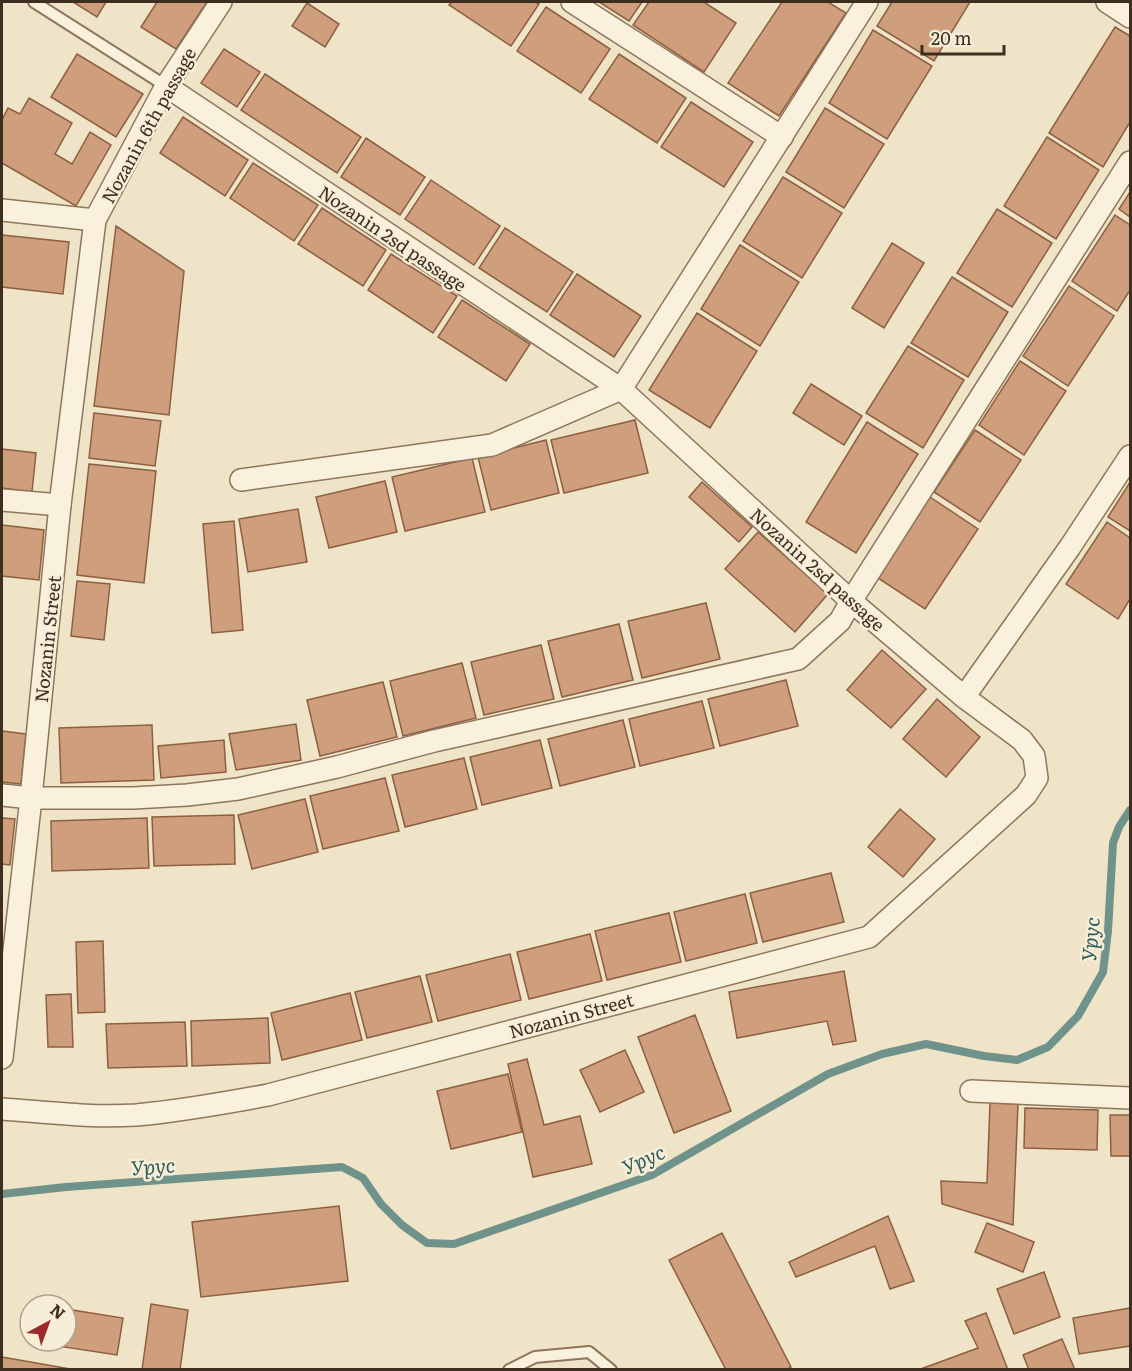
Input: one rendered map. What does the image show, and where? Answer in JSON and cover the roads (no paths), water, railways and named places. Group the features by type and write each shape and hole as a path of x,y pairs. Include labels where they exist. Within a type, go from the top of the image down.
{"street":[{"name":"Nozanin 6th passage","path":"95,220 166,86 221,2"},
{"path":"572,2 782,136"},
{"path":"241,480 492,445 621,389 867,2"},
{"path":"1107,2 1131,17"},
{"name":"Nozanin 2sd passage","path":"166,86 621,389 851,602 964,697 1022,740"},
{"path":"2,795 31,798 176,796 238,789 337,767 434,741 798,659 840,621 1131,162"},
{"path":"2,210 95,220"},
{"name":"Nozanin Street","path":"2,1058 60,505 95,220"},
{"path":"964,697 1131,456"},
{"path":"2,500 60,505"},
{"name":"Nozanin Street","path":"2,1109 88,1115 135,1115 268,1095 869,937 1026,795 1036,778 1034,756 1022,740"},
{"path":"971,1090 1131,1098"}],"lane":[{"path":"34,2 166,86"},
{"path":"509,1370 535,1357 589,1352 611,1370"}],"waterway":[{"name":"Урус","path":"2,1194 66,1187 342,1167 363,1178 381,1204 402,1225 427,1243 454,1244 652,1175 828,1074 882,1054 926,1044 1017,1060 1048,1047 1078,1016 1103,972 1108,931 1113,843 1119,827 1130,810"}]}
